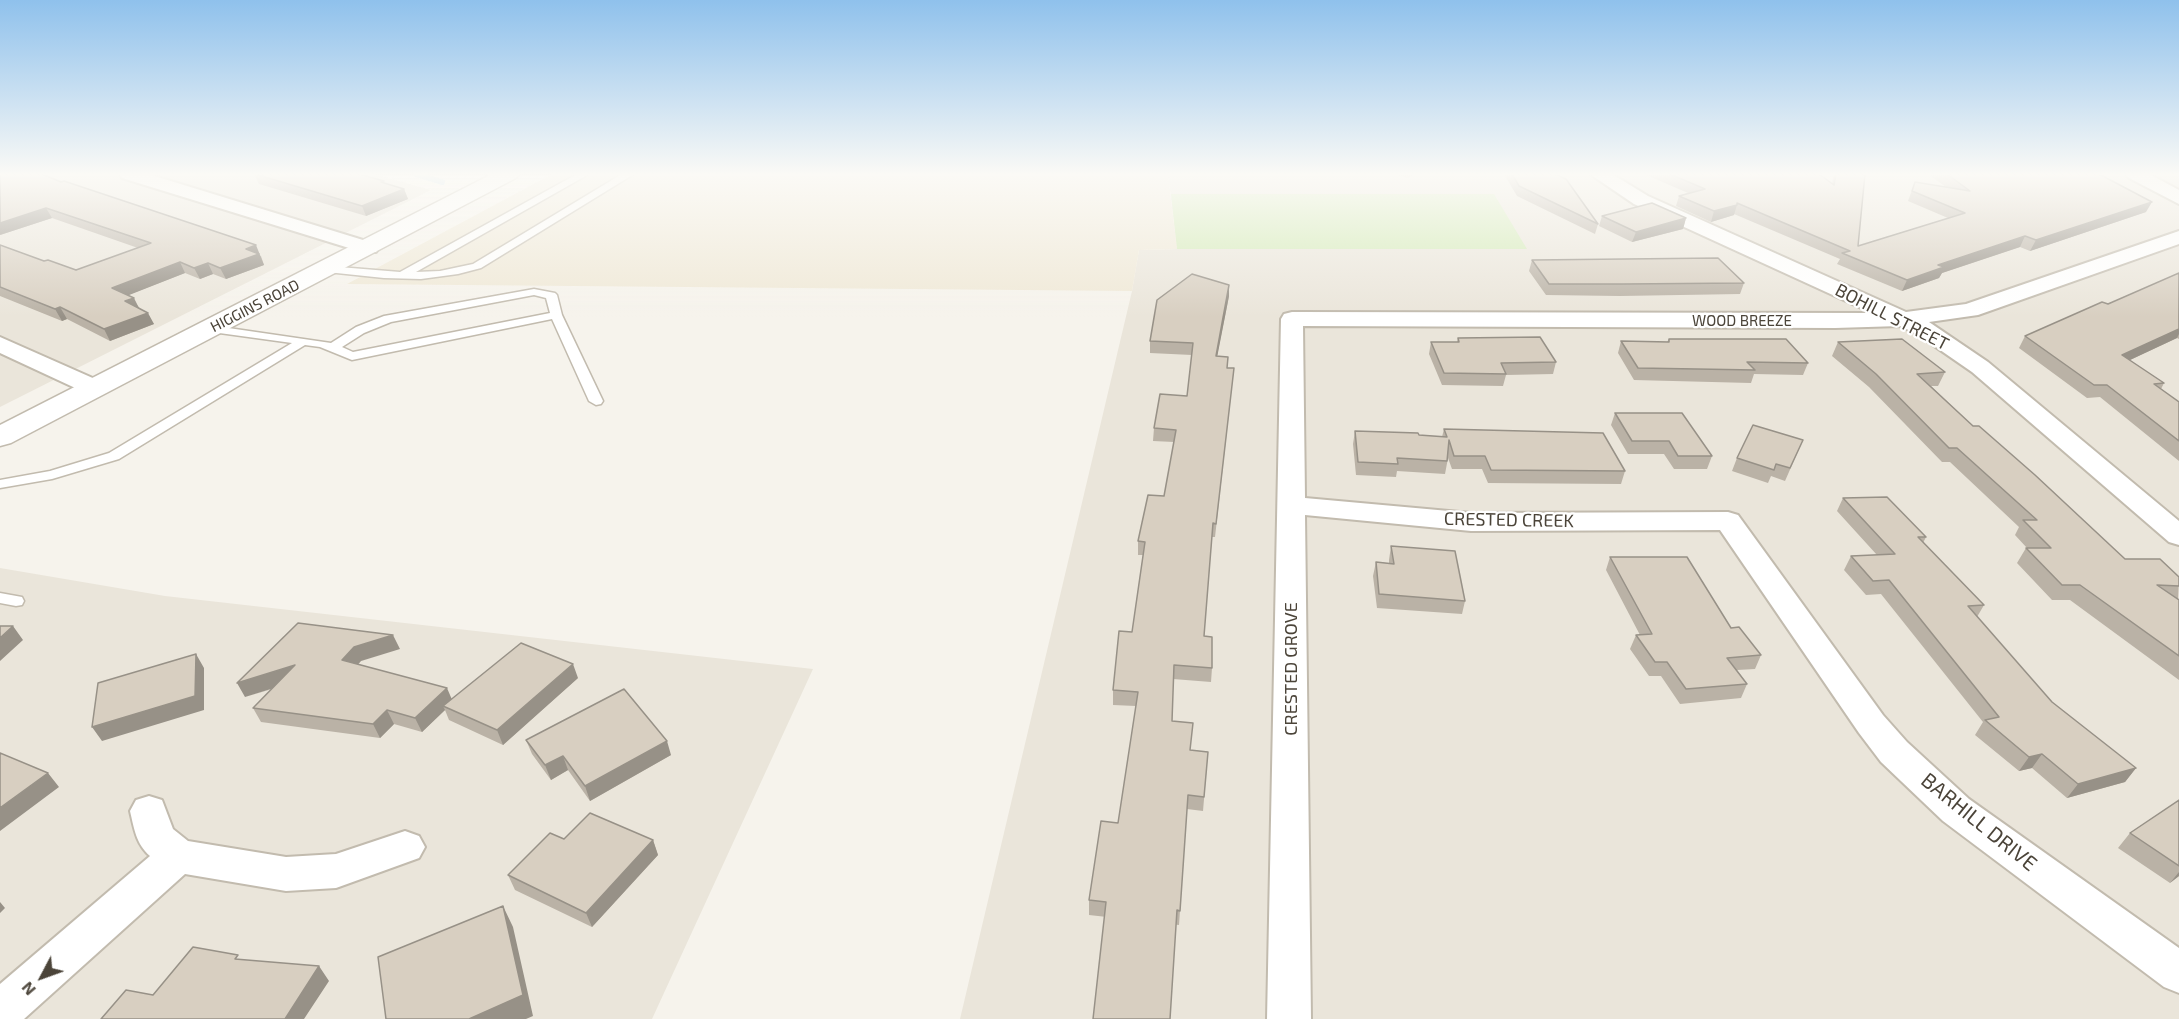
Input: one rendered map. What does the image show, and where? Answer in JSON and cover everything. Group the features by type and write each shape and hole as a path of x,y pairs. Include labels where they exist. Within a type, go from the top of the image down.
{"street":[{"path":"283,222 369,248"},
{"name":"HIGGINS ROAD","path":"0,437 419,222"},
{"name":"BOHILL STREET","path":"1689,222 1904,319 1944,341 1980,367 2179,536"},
{"name":"WOOD BREEZE","path":"1292,319 1812,321 1904,319 1970,310 2179,237"},
{"name":"CRESTED GROVE","path":"1289,1019 1292,319"},
{"path":"0,344 95,388"},
{"name":"CRESTED CREEK","path":"1291,505 1472,522 1728,521"},
{"name":"BARHILL DRIVE","path":"1728,521 1871,724 1894,752 1956,810 2179,973"},
{"path":"149,811 156,838 178,856 285,874 336,870 405,847"},
{"path":"0,1012 178,856"}],"lane":[{"path":"401,276 499,222"},
{"path":"327,269 401,276 451,274 477,266 550,222"},
{"path":"332,348 360,330 388,320 534,292 551,295 556,315 596,401"},
{"path":"212,328 302,342 332,348 352,356 556,315"},
{"path":"0,484 52,475 114,456 302,342"}],"shaded area":[{"path":"0,222 368,222 0,407"},
{"path":"463,222 1174,222 1177,249 1139,250 1132,291 347,284"},
{"path":"1174,222 2179,222 2179,1019 960,1019 1132,291 1139,250 1177,249"},
{"path":"0,568 165,596 813,669 652,1019 0,1019"}],"green space":[{"path":"1174,222 1511,222 1527,249 1177,249"}],"building":[{"path":"87,222 186,222 256,245 246,249 259,254 220,268 208,263 194,268 180,262 112,288 134,298 125,301 148,313 104,329 60,307 55,309 0,287 0,245 76,270 151,243"},
{"path":"1614,222 1673,222 1636,232"},
{"path":"1781,222 1860,222 1858,246 1937,222 2092,222 2036,240 2025,236 1938,265 1944,267 1907,280 1842,253 1850,251"},
{"path":"1718,258 1744,283 1549,284 1532,260"},
{"path":"2179,273 2179,329 2122,355 2164,383 2154,384 2179,402 2179,441 2107,385 2094,385 2025,336 2102,302 2108,304"},
{"path":"1192,274 1229,285 1216,356 1228,357 1227,368 1234,368 1216,524 1213,523 1204,636 1212,637 1212,668 1174,665 1172,721 1193,723 1190,750 1208,752 1204,797 1188,795 1170,1019 1093,1019 1106,902 1089,900 1101,821 1118,823 1138,692 1113,690 1119,631 1132,632 1145,542 1138,541 1148,495 1164,496 1176,430 1154,428 1160,394 1187,396 1193,343 1150,341 1157,300"},
{"path":"1540,337 1556,362 1501,363 1506,374 1444,373 1431,342 1459,342 1458,338"},
{"path":"1669,339 1786,339 1808,363 1747,362 1755,370 1638,368 1621,341 1669,342"},
{"path":"1902,339 1945,372 1917,374 1973,426 1979,426 2035,475 2125,559 2160,559 2179,577 2179,586 2157,585 2179,600 2179,656 2080,585 2062,585 2026,548 2051,548 2023,520 2037,520 1957,448 1949,448 1876,374 1838,342"},
{"path":"1615,413 1682,413 1712,456 1678,456 1669,441 1632,441"},
{"path":"1753,425 1803,440 1790,468 1776,464 1774,470 1737,458"},
{"path":"1444,429 1603,433 1625,471 1491,470 1485,456 1454,456 1449,440 1447,461 1397,458 1398,464 1358,462 1355,431 1418,433 1419,435 1447,437"},
{"path":"1887,497 1926,537 1918,537 1984,605 1968,606 2052,702 2136,768 2078,784 2042,754 2029,757 1985,720 1999,717 1889,580 1873,581 1851,556 1895,554 1843,498"},
{"path":"1391,546 1455,551 1465,601 1379,594 1376,562 1394,564"},
{"path":"1610,557 1687,557 1731,628 1739,627 1761,655 1727,658 1747,684 1686,689 1667,662 1655,662 1636,635 1652,634"},
{"path":"298,623 393,635 354,647 342,660 447,688 415,718 387,710 373,724 253,708 295,665 237,683"},
{"path":"0,626 13,626 0,638"},
{"path":"521,643 573,664 497,730 443,706"},
{"path":"196,654 195,696 92,727 98,683"},
{"path":"624,689 667,741 585,786 563,756 545,765 526,740"},
{"path":"0,753 48,773 0,808"},
{"path":"2179,800 2179,866 2130,833"},
{"path":"590,813 653,840 586,913 508,875 550,833 564,839"},
{"path":"503,906 523,995 469,1019 386,1019 378,957"},
{"path":"193,947 238,955 235,959 319,966 285,1019 101,1019 126,990 153,995"}]}
